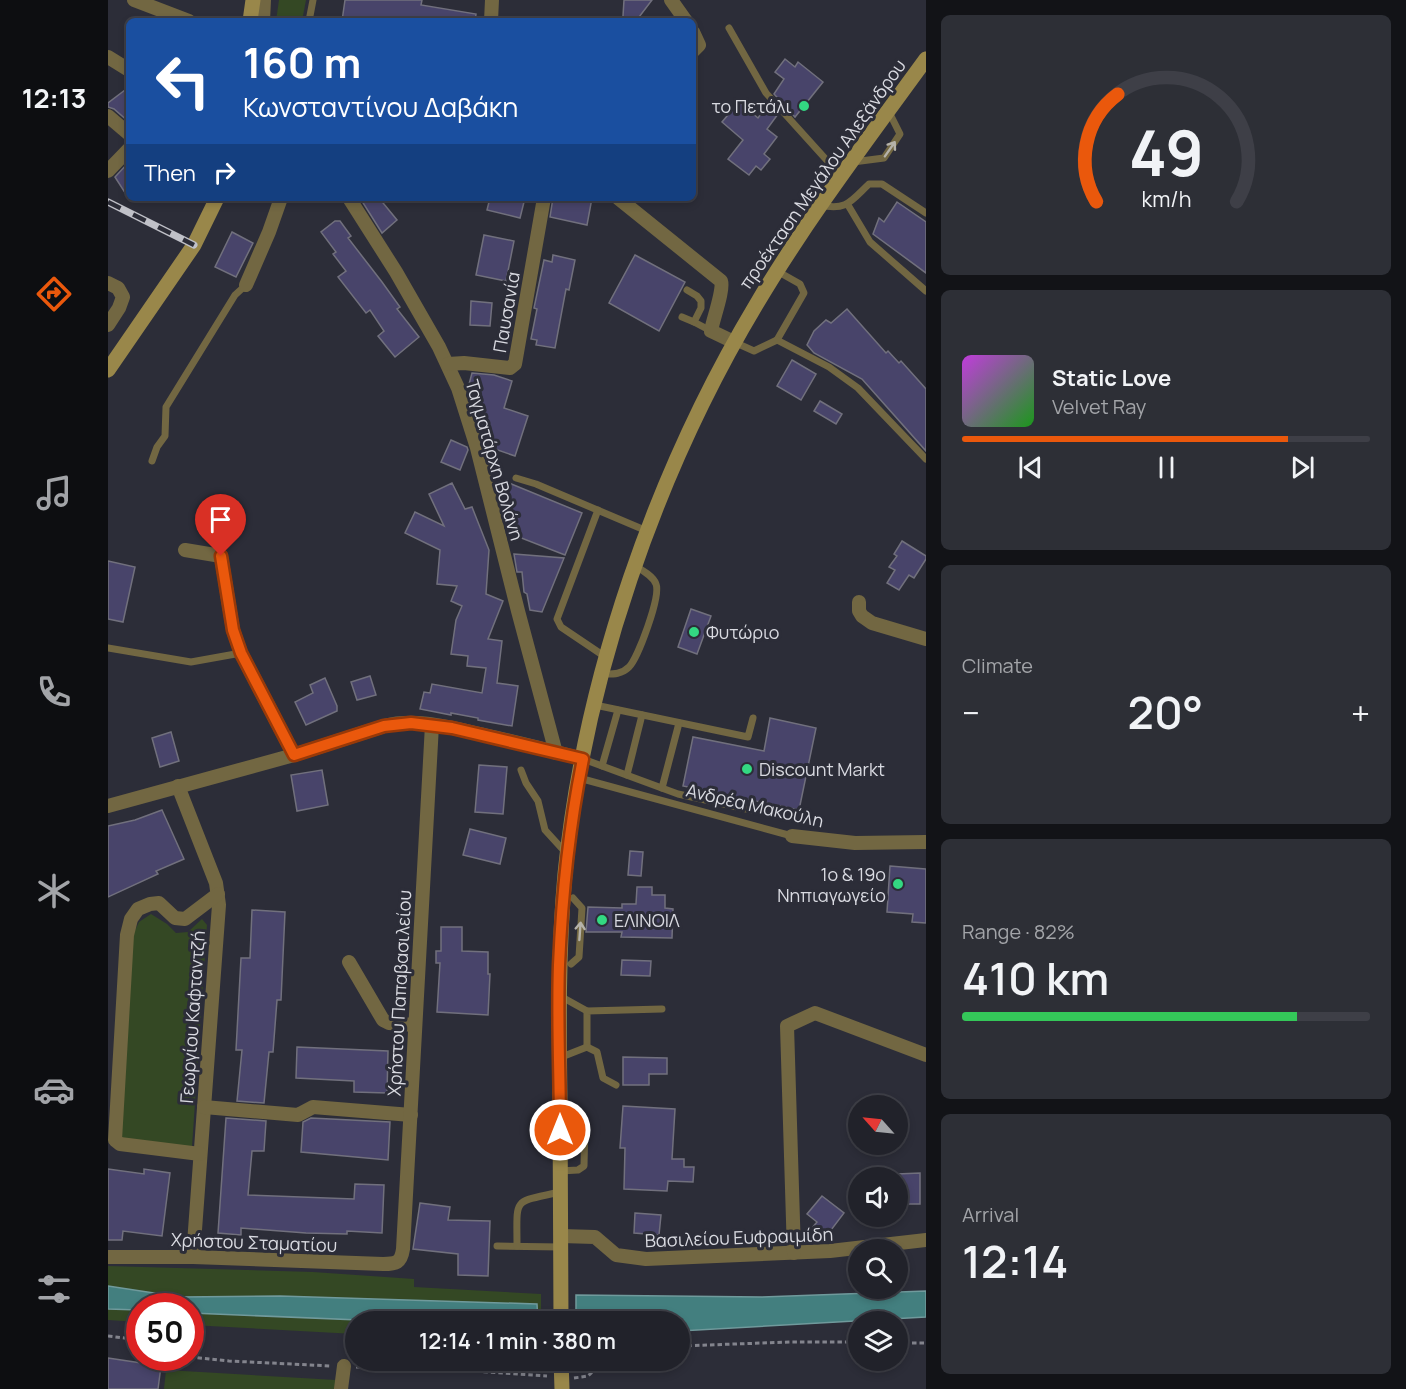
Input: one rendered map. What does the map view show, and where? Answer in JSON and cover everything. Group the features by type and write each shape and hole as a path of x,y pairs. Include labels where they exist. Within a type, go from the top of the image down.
{"main road":[{"path":"250,18 253,0"},
{"name":"προέκταση Μεγάλου Αλεξάνδρου","path":"561,1311 559,996 561,934 568,855 579,778 607,658 635,566 673,465 734,342 820,205 926,59"},
{"path":"108,370 194,245 215,201"}],"street":[{"path":"134,0 181,18"},
{"path":"263,18 264,0"},
{"path":"491,18 492,0"},
{"path":"671,0 684,18"},
{"path":"108,57 126,68"},
{"path":"108,116 126,131"},
{"path":"108,171 126,152"},
{"path":"246,285 280,201"},
{"name":"Ταγματάρχη Βολάνη","path":"351,201 396,272 448,364 458,388 472,428 556,753"},
{"name":"Παυσανία","path":"448,364 464,363 510,368 515,364 543,201"},
{"path":"622,201 721,280 723,285 714,312 711,331 734,342"},
{"path":"108,283 118,288 123,297 108,325"},
{"path":"185,550 221,556 233,630 241,653 294,755"},
{"path":"859,602 859,611 868,620 926,639"},
{"path":"108,806 294,755 390,724 432,725 583,759"},
{"name":"Χρήστου Παπαβασιλείου","path":"399,1262 403,1249 432,725"},
{"name":"Γεωργίου Καφταντζή","path":"178,786 216,883 218,894 193,1257"},
{"name":"Ανδρέα Μακούλη","path":"792,836 855,843 926,842"},
{"path":"200,1154 120,1144 115,1140 121,1010 127,935 134,914 144,906 155,902 163,905 175,918 185,919 218,894"},
{"path":"349,962 383,1020 389,1023 416,1025"},
{"path":"794,1253 787,1026 815,1013 926,1055"},
{"path":"204,1107 298,1115 313,1107 411,1115"},
{"name":"Βασιλείου Ευφραιμίδη","path":"561,1241 587,1235 595,1237 612,1253 631,1259 794,1253 865,1248 926,1240"},
{"name":"Χρήστου Σταματίου","path":"108,1257 193,1257 383,1264 399,1262"},
{"path":"341,1389 344,1366"}],"lane":[{"path":"310,18 313,0"},
{"path":"729,28 766,93 841,176"},
{"path":"851,162 884,158 900,134 889,110"},
{"path":"820,205 838,207 848,205 869,184 882,184 926,213"},
{"path":"848,205 870,242 926,291"},
{"path":"734,342 751,350 757,350 777,340 804,293 800,284 777,271"},
{"path":"152,461 157,447 165,436 166,407 235,295 246,285"},
{"path":"687,290 697,296 701,302 701,308 694,322"},
{"path":"682,317 711,331"},
{"path":"777,340 829,367 858,388 926,459"},
{"path":"516,478 536,484 647,531"},
{"path":"598,510 557,619 561,627 607,658"},
{"path":"603,675 619,674 628,668 637,656 651,615 657,585 652,578 635,566"},
{"path":"108,648 191,662 241,653"},
{"path":"595,705 748,737 753,718"},
{"path":"602,766 618,710"},
{"path":"627,775 642,715"},
{"path":"662,788 679,723"},
{"path":"583,759 678,794 752,810"},
{"path":"521,770 526,783 538,801 545,830 568,855"},
{"name":"Ανδρέα Μακούλη","path":"579,778 792,836"},
{"path":"571,964 579,957 582,908 573,898"},
{"path":"559,996 587,1011 662,1009"},
{"path":"587,1011 587,1047"},
{"path":"559,1058 587,1047 597,1052 603,1078 616,1085"},
{"path":"560,1109 582,1120 586,1126 584,1166 578,1170 560,1171"},
{"path":"517,1246 517,1209 520,1203 561,1192"},
{"path":"498,1246 561,1241"}],"path":[{"path":"108,1336 126,1338"},
{"path":"690,1346 848,1342"},
{"path":"908,1343 926,1343"},
{"path":"204,1358 442,1369 562,1378 588,1376 593,1371"}],"shaded area":[{"path":"279,0 306,0 303,18 276,18"},
{"path":"151,914 176,933 188,932 202,919 207,925 192,1147 119,1138 132,937 139,922"},
{"path":"108,1266 313,1272 414,1279 414,1287 541,1294 541,1311 345,1311 345,1333 204,1326 204,1293 126,1293 126,1321 108,1320"},
{"path":"108,1286 154,1293 126,1293 126,1310 108,1309"},
{"path":"926,1291 926,1317 908,1318 908,1311 848,1311 848,1321 690,1330 690,1311 576,1311 576,1295 762,1297 848,1294 848,1299 908,1299 908,1292"},
{"path":"280,1296 537,1304 537,1311 345,1311 345,1319 204,1314 204,1297"},
{"path":"166,1371 336,1380 335,1389 164,1389"}],"building":[{"path":"345,0 422,0 421,5 476,14 475,18 342,18"},
{"path":"624,0 652,0 638,18 623,16"},
{"path":"785,59 795,67 798,62 823,82 795,117 774,94 784,79 775,72"},
{"path":"126,89 126,119 108,107 108,103"},
{"path":"739,102 758,118 768,104 778,114 767,129 777,137 764,154 770,159 761,170 756,166 749,175 728,159 743,140 722,122"},
{"path":"126,165 126,194 115,177"},
{"path":"362,201 381,201 397,220 382,233"},
{"path":"489,201 524,201 520,218 487,210"},
{"path":"553,201 591,201 587,225 550,217"},
{"path":"897,202 926,222 926,273 873,234 879,218 884,222"},
{"path":"335,221 340,221 351,236 348,238 400,307 397,309 419,337 395,357 378,336 384,331 370,310 366,313 338,277 346,271 333,254 336,252 321,232"},
{"path":"232,232 253,243 236,277 215,267"},
{"path":"484,235 514,241 506,281 476,275"},
{"path":"553,255 575,260 569,290 566,289 555,348 536,345 537,340 531,339 537,309 534,308 544,260 552,262"},
{"path":"635,255 685,282 659,331 609,303"},
{"path":"471,301 492,303 490,326 470,325"},
{"path":"847,309 886,353 888,351 899,363 901,361 926,389 926,451 862,379 814,353 807,345 814,331 826,320 831,323"},
{"path":"792,360 816,374 801,400 777,386"},
{"path":"472,373 494,375 512,381 504,408 528,416 515,456 486,446 482,433 485,425 478,423 474,410 481,393 468,388"},
{"path":"820,401 842,414 836,424 814,411"},
{"path":"451,440 467,447 468,450 460,470 441,462"},
{"path":"504,481 582,513 565,555 511,534"},
{"path":"452,483 465,509 472,507 489,550 486,594 503,601 488,639 502,641 497,683 518,686 512,726 420,709 424,692 430,693 432,684 482,693 486,668 467,666 468,656 451,654 456,620 462,606 451,601 457,586 437,584 440,550 405,533 415,512 444,526 429,494"},
{"path":"902,541 926,556 926,559 914,578 909,575 899,590 887,583 895,570 889,567 897,556 894,554"},
{"path":"514,554 564,558 542,612 530,610 527,594 524,592 522,572 517,572"},
{"path":"108,561 135,567 123,622 108,619"},
{"name":"Φυτώριο","path":"691,609 711,616 697,654 678,647"},
{"path":"370,676 376,695 357,700 351,682"},
{"path":"325,678 337,711 306,725 295,702 313,693 310,685"},
{"name":"Discount Markt","path":"770,718 816,728 799,810 683,786 693,737 764,751"},
{"path":"171,732 179,761 160,767 152,738"},
{"path":"479,765 507,767 503,814 475,812"},
{"path":"322,770 328,805 297,811 291,775"},
{"path":"162,810 184,859 108,897 108,826 135,820"},
{"path":"470,829 506,838 500,864 463,855"},
{"path":"630,851 643,852 641,876 628,875"},
{"path":"890,866 926,869 926,923 912,922 913,914 887,912"},
{"path":"637,887 652,887 652,895 665,895 665,908 673,909 672,938 621,937 622,932 586,932 588,907 622,908 622,904 636,904"},
{"path":"252,910 285,912 281,1000 277,1000 273,1052 269,1052 264,1103 237,1101 242,1050 236,1050 241,958 250,958"},
{"path":"441,927 462,927 462,951 488,952 488,974 490,974 488,1015 437,1012 440,963 436,963 436,951 441,951"},
{"path":"622,960 651,961 650,976 621,975"},
{"path":"297,1047 388,1051 387,1093 354,1092 354,1081 296,1078"},
{"path":"623,1057 667,1058 667,1074 649,1074 649,1085 623,1085"},
{"path":"623,1106 675,1109 672,1159 684,1159 684,1167 694,1167 693,1182 668,1181 667,1191 624,1189 625,1148 620,1148"},
{"path":"226,1118 266,1121 264,1151 252,1151 248,1195 354,1199 355,1184 384,1185 382,1233 347,1231 347,1234 306,1233 241,1228 241,1235 218,1233"},
{"path":"311,1118 390,1122 388,1160 301,1152 303,1122"},
{"path":"108,1169 144,1174 144,1169 170,1173 162,1236 123,1231 122,1240 108,1240"},
{"path":"920,1173 920,1204 908,1204 908,1174"},
{"path":"822,1196 844,1213 825,1238 812,1228 817,1222 807,1214"},
{"path":"420,1203 450,1207 448,1220 490,1221 488,1276 458,1275 458,1254 413,1249"},
{"path":"635,1213 661,1215 659,1235 634,1233"},
{"path":"108,1358 126,1361 126,1371 160,1371 158,1389 108,1389"}],"railway":[{"path":"108,202 194,245"}],"place":[{"name":"το Πετάλι","path":"804,106"},
{"name":"Φυτώριο","path":"694,632"},
{"name":"Discount Markt","path":"747,769"},
{"name":"1ο & 19ο Νηπιαγωγείο","path":"898,884"},
{"name":"ΕΛΙΝΟΙΛ","path":"602,920"}],"route":[{"path":"221,556 233,630 241,653 294,755 384,726 411,723 452,728 583,759 565,874 559,974 560,1130"}]}
